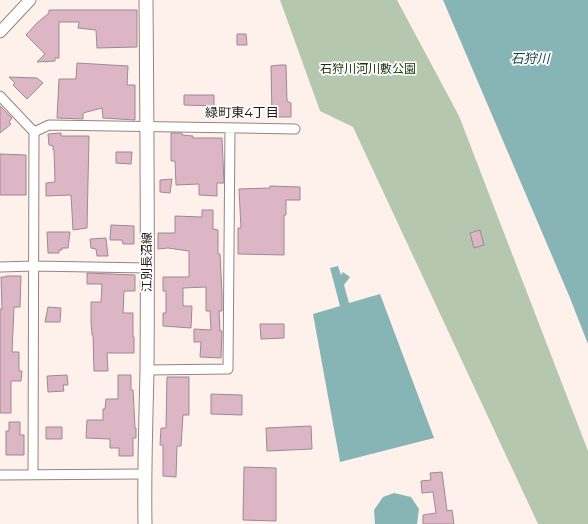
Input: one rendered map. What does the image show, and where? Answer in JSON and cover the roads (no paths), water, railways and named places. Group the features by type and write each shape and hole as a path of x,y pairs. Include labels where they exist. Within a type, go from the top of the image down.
{"main road":[{"name":"江別長沼線","path":"145,524 144,474 147,268 146,0"}],"street":[{"path":"0,32 30,0"},
{"path":"0,96 34,132 33,475"},
{"path":"34,132 49,125 147,128 295,129"},
{"path":"146,370 228,370 230,128"},
{"path":"0,267 34,266 147,268"},
{"path":"0,475 144,474"}],"water":[{"name":"石狩川","path":"443,0 588,0 588,344 570,298"},
{"path":"338,266 341,275 343,272 350,277 344,285 349,303 380,294 434,438 340,462 313,314 340,306 330,268"},
{"path":"394,493 411,497 419,509 417,524 375,524 374,510 383,497"}],"district":[{"name":"緑町東4丁目","path":"242,112"}],"park label":[{"name":"石狩川河川敷公園","path":"368,69"}]}
